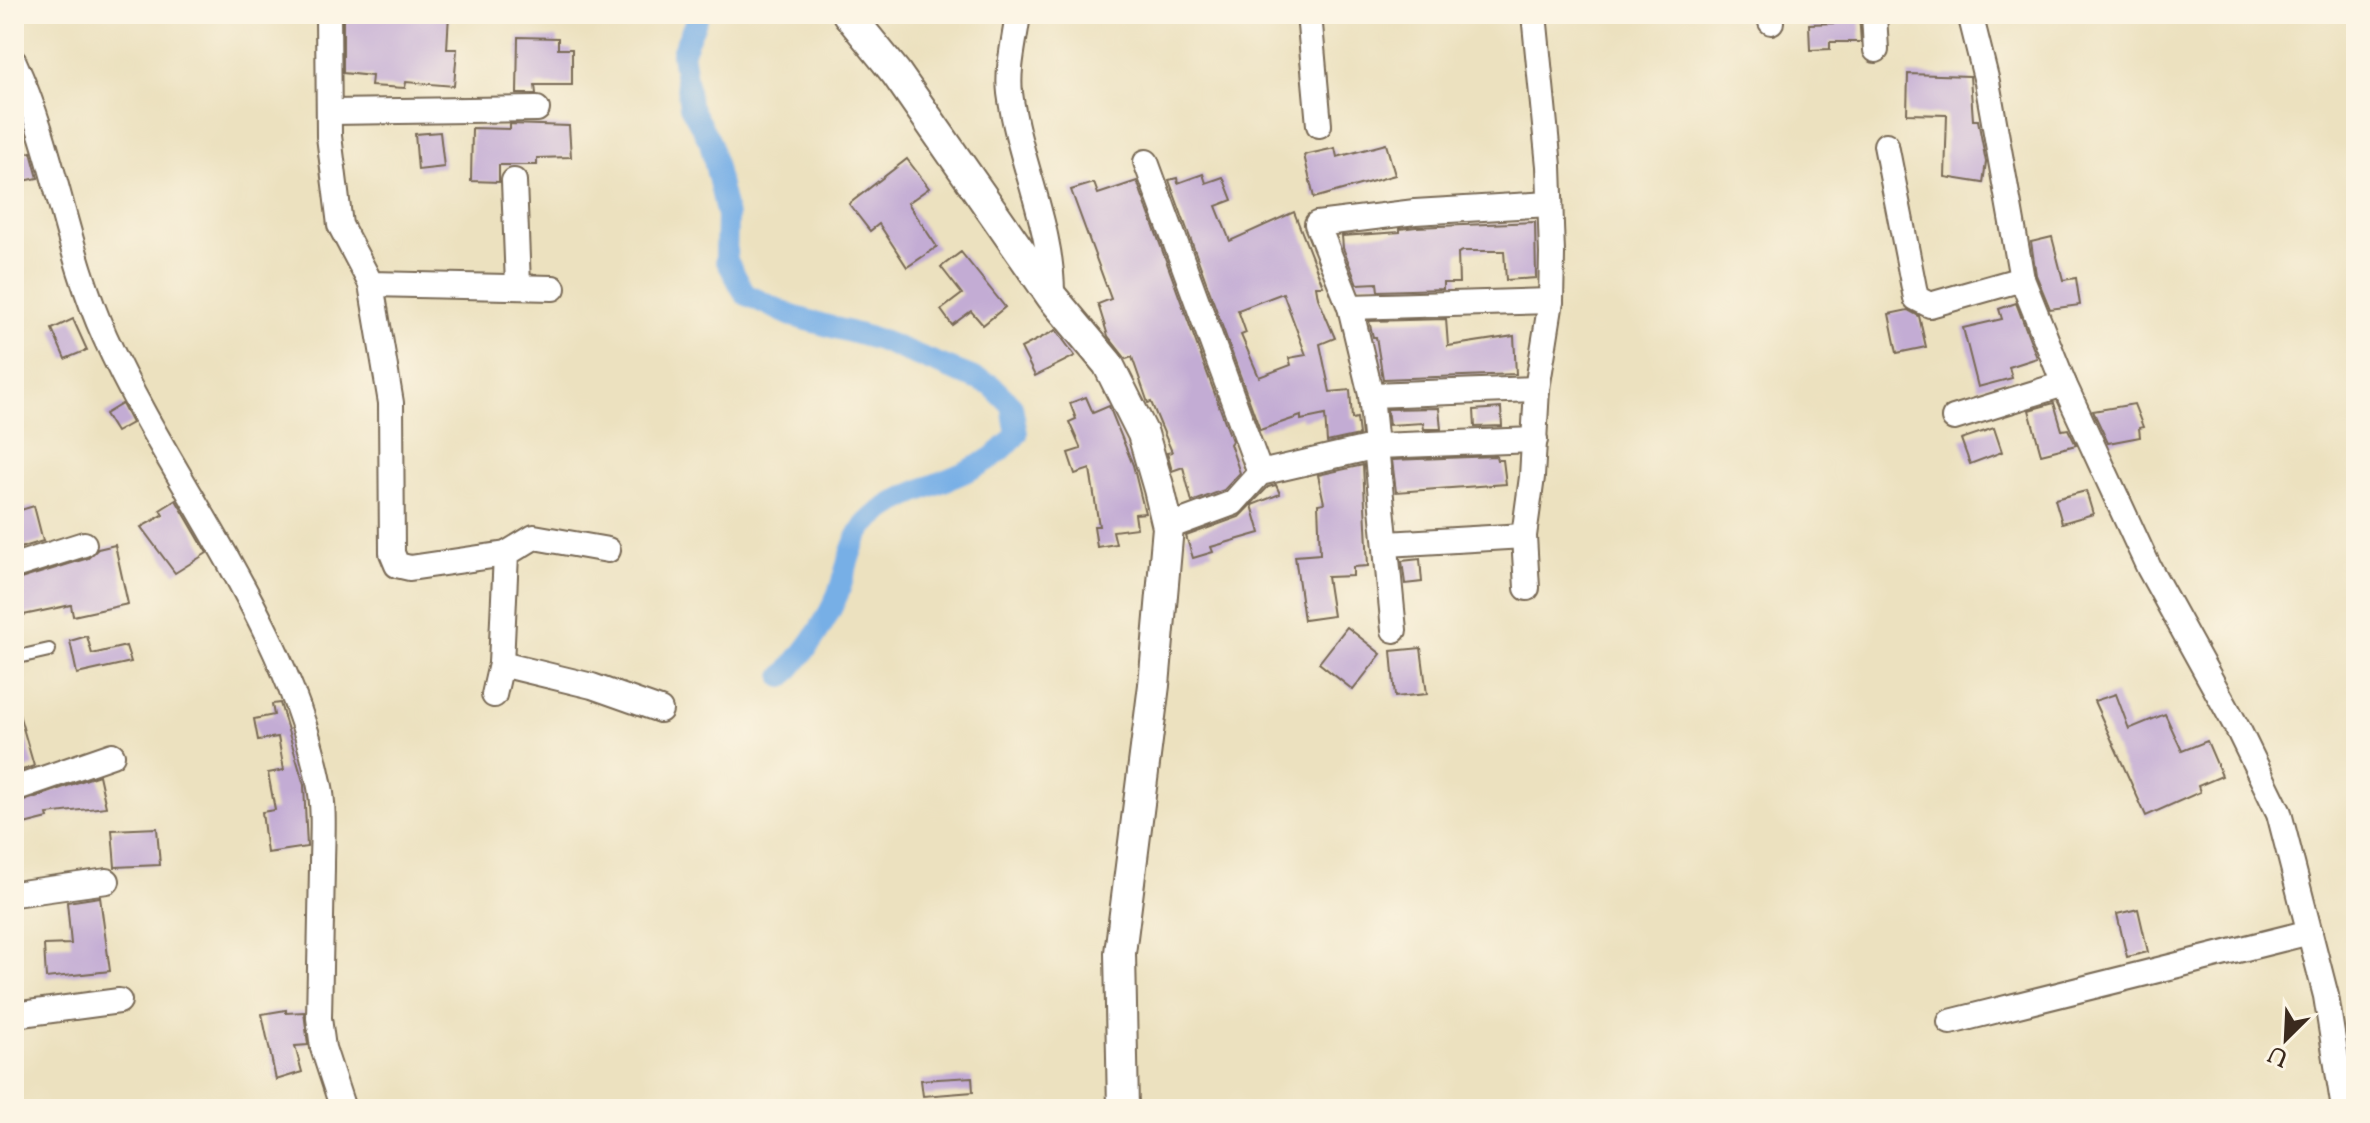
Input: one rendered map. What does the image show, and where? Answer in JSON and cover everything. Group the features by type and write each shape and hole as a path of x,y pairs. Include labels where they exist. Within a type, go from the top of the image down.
{"street":[{"path":"328,14 329,136 340,225 371,284 391,403 392,553 397,565 410,568 506,554 534,537 608,550"},
{"path":"848,14 896,73 1052,297 1108,364 1143,434 1168,527 1154,685 1120,953 1123,1109"},
{"path":"1018,14 1010,89 1019,142 1046,234 1052,270 1052,297"},
{"path":"1309,14 1319,125"},
{"path":"1527,588 1524,536 1535,440 1537,389 1551,301 1550,204 1534,14"},
{"path":"1874,14 1876,50"},
{"path":"1970,14 1989,95 2022,279 2064,384 2149,568 2240,733 2279,813 2326,996 2344,1109"},
{"path":"14,62 46,143 79,266 104,335 155,440 250,603 302,722 320,784 319,1018 323,1048 343,1109"},
{"path":"331,112 537,109"},
{"path":"1886,145 1916,298 1930,305 2022,279"},
{"path":"1146,162 1260,473"},
{"path":"514,181 518,285"},
{"path":"1394,630 1371,395 1350,307 1318,232 1318,222 1550,204"},
{"path":"371,284 553,288"},
{"path":"1350,307 1551,301"},
{"path":"1954,418 2064,384"},
{"path":"1371,395 1537,389"},
{"path":"1168,527 1188,523 1233,503 1260,473 1377,446 1535,440"},
{"path":"1387,544 1524,536"},
{"path":"14,566 84,544"},
{"path":"494,695 501,664 506,554"},
{"path":"501,664 592,686 660,710"},
{"path":"14,789 112,755"},
{"path":"14,894 107,881"},
{"path":"1950,1022 2310,932"},
{"path":"14,1015 119,1001"}],"lane":[{"path":"14,658 49,650"}],"building":[{"path":"343,14 449,14 447,49 457,49 454,86 406,82 405,88 371,86 372,76 343,73"},
{"path":"1836,14 1859,14 1861,42 1830,42 1830,49 1810,50 1809,24 1836,23"},
{"path":"518,37 558,38 558,49 572,49 572,85 535,85 536,94 517,94"},
{"path":"1908,74 1970,76 1973,120 1978,120 1986,162 1983,183 1945,177 1947,115 1907,114"},
{"path":"510,124 569,126 571,157 537,158 537,165 499,165 499,182 471,181 472,128 510,129"},
{"path":"440,132 444,167 418,170 415,134"},
{"path":"1386,144 1395,175 1314,198 1304,155 1335,148 1337,157"},
{"path":"31,152 38,178 14,183 14,156"},
{"path":"907,159 929,188 908,203 937,247 907,267 879,224 870,231 849,204"},
{"path":"1203,174 1206,183 1223,177 1232,200 1216,206 1230,241 1294,212 1323,286 1316,286 1318,298 1335,338 1320,344 1330,392 1350,390 1352,419 1357,418 1359,435 1327,442 1325,415 1301,420 1301,416 1260,430 1169,180 1177,178 1178,183","holes":["1283,293 1306,355 1289,358 1291,365 1259,377 1241,335 1246,333 1238,310"]},
{"path":"1137,181 1232,441 1230,444 1240,473 1224,490 1192,502 1183,467 1172,471 1167,453 1172,452 1151,402 1148,403 1132,357 1126,359 1108,336 1098,304 1111,299 1071,190 1094,183 1098,194"},
{"path":"1535,222 1536,278 1506,280 1504,251 1463,251 1458,253 1459,283 1443,283 1443,289 1378,291 1377,283 1357,284 1343,248 1342,236 1400,232 1400,229 1416,227"},
{"path":"2052,237 2063,280 2076,278 2080,305 2050,309 2036,275 2031,242"},
{"path":"961,252 1005,307 983,325 971,311 952,325 941,310 962,294 941,267"},
{"path":"2016,303 2037,358 2009,367 2012,378 1978,387 1963,328 2002,319 1999,309"},
{"path":"1908,310 1919,316 1926,347 1897,353 1889,314"},
{"path":"73,319 87,350 65,359 52,329"},
{"path":"1446,319 1448,346 1514,336 1516,374 1383,379 1376,337 1373,337 1369,321"},
{"path":"1056,330 1075,356 1035,376 1021,348"},
{"path":"1086,397 1093,413 1109,406 1133,465 1145,513 1135,514 1137,528 1113,531 1116,544 1097,547 1094,526 1099,526 1090,469 1075,474 1068,453 1081,449 1069,422 1076,419 1070,403"},
{"path":"2054,403 2062,430 2068,429 2076,445 2041,454 2029,410"},
{"path":"122,404 132,423 116,432 105,414"},
{"path":"2134,404 2143,427 2139,428 2140,437 2108,443 2093,411"},
{"path":"1439,408 1441,429 1424,429 1423,423 1389,425 1387,409"},
{"path":"1501,408 1502,426 1475,427 1474,410"},
{"path":"1994,428 2002,452 1970,464 1961,439"},
{"path":"1496,456 1497,460 1503,460 1506,484 1396,492 1392,460"},
{"path":"1363,465 1368,566 1353,567 1353,576 1327,577 1333,616 1304,620 1295,556 1320,554 1318,504 1324,503 1318,475"},
{"path":"1276,485 1280,494 1252,505 1260,533 1211,547 1213,552 1193,558 1186,536 1239,517 1268,487"},
{"path":"2086,491 2093,514 2062,523 2055,499"},
{"path":"176,500 207,553 175,573 141,527 163,515 160,510"},
{"path":"34,506 43,541 14,550 14,512"},
{"path":"115,545 128,604 73,616 71,605 14,617 14,581 88,558 98,549"},
{"path":"1420,559 1422,582 1405,584 1402,561"},
{"path":"1347,627 1381,654 1353,690 1319,663"},
{"path":"87,636 92,654 126,646 131,662 77,674 70,641"},
{"path":"1421,648 1427,694 1395,697 1391,651"},
{"path":"2116,694 2129,729 2165,714 2182,751 2207,741 2222,776 2198,786 2200,792 2146,816 2094,701"},
{"path":"280,703 304,785 307,847 267,853 262,812 275,810 268,773 284,770 278,737 258,740 254,719 274,715 272,704"},
{"path":"19,714 34,766 14,773 14,715"},
{"path":"99,775 106,807 47,814 48,818 24,824 18,803"},
{"path":"157,828 160,865 115,867 112,830"},
{"path":"100,897 110,971 46,978 44,945 71,944 67,902"},
{"path":"2138,909 2148,952 2127,957 2117,914"},
{"path":"286,1010 286,1013 304,1012 308,1045 295,1046 302,1072 276,1080 262,1014"},
{"path":"972,1077 973,1092 923,1096 921,1080"}],"waterway":[{"path":"699,14 682,53 690,106 710,142 727,216 726,259 745,294 792,316 879,340 991,385 1012,406 1017,434 983,463 903,498 867,523 856,539 837,596 826,618 783,677"}]}
